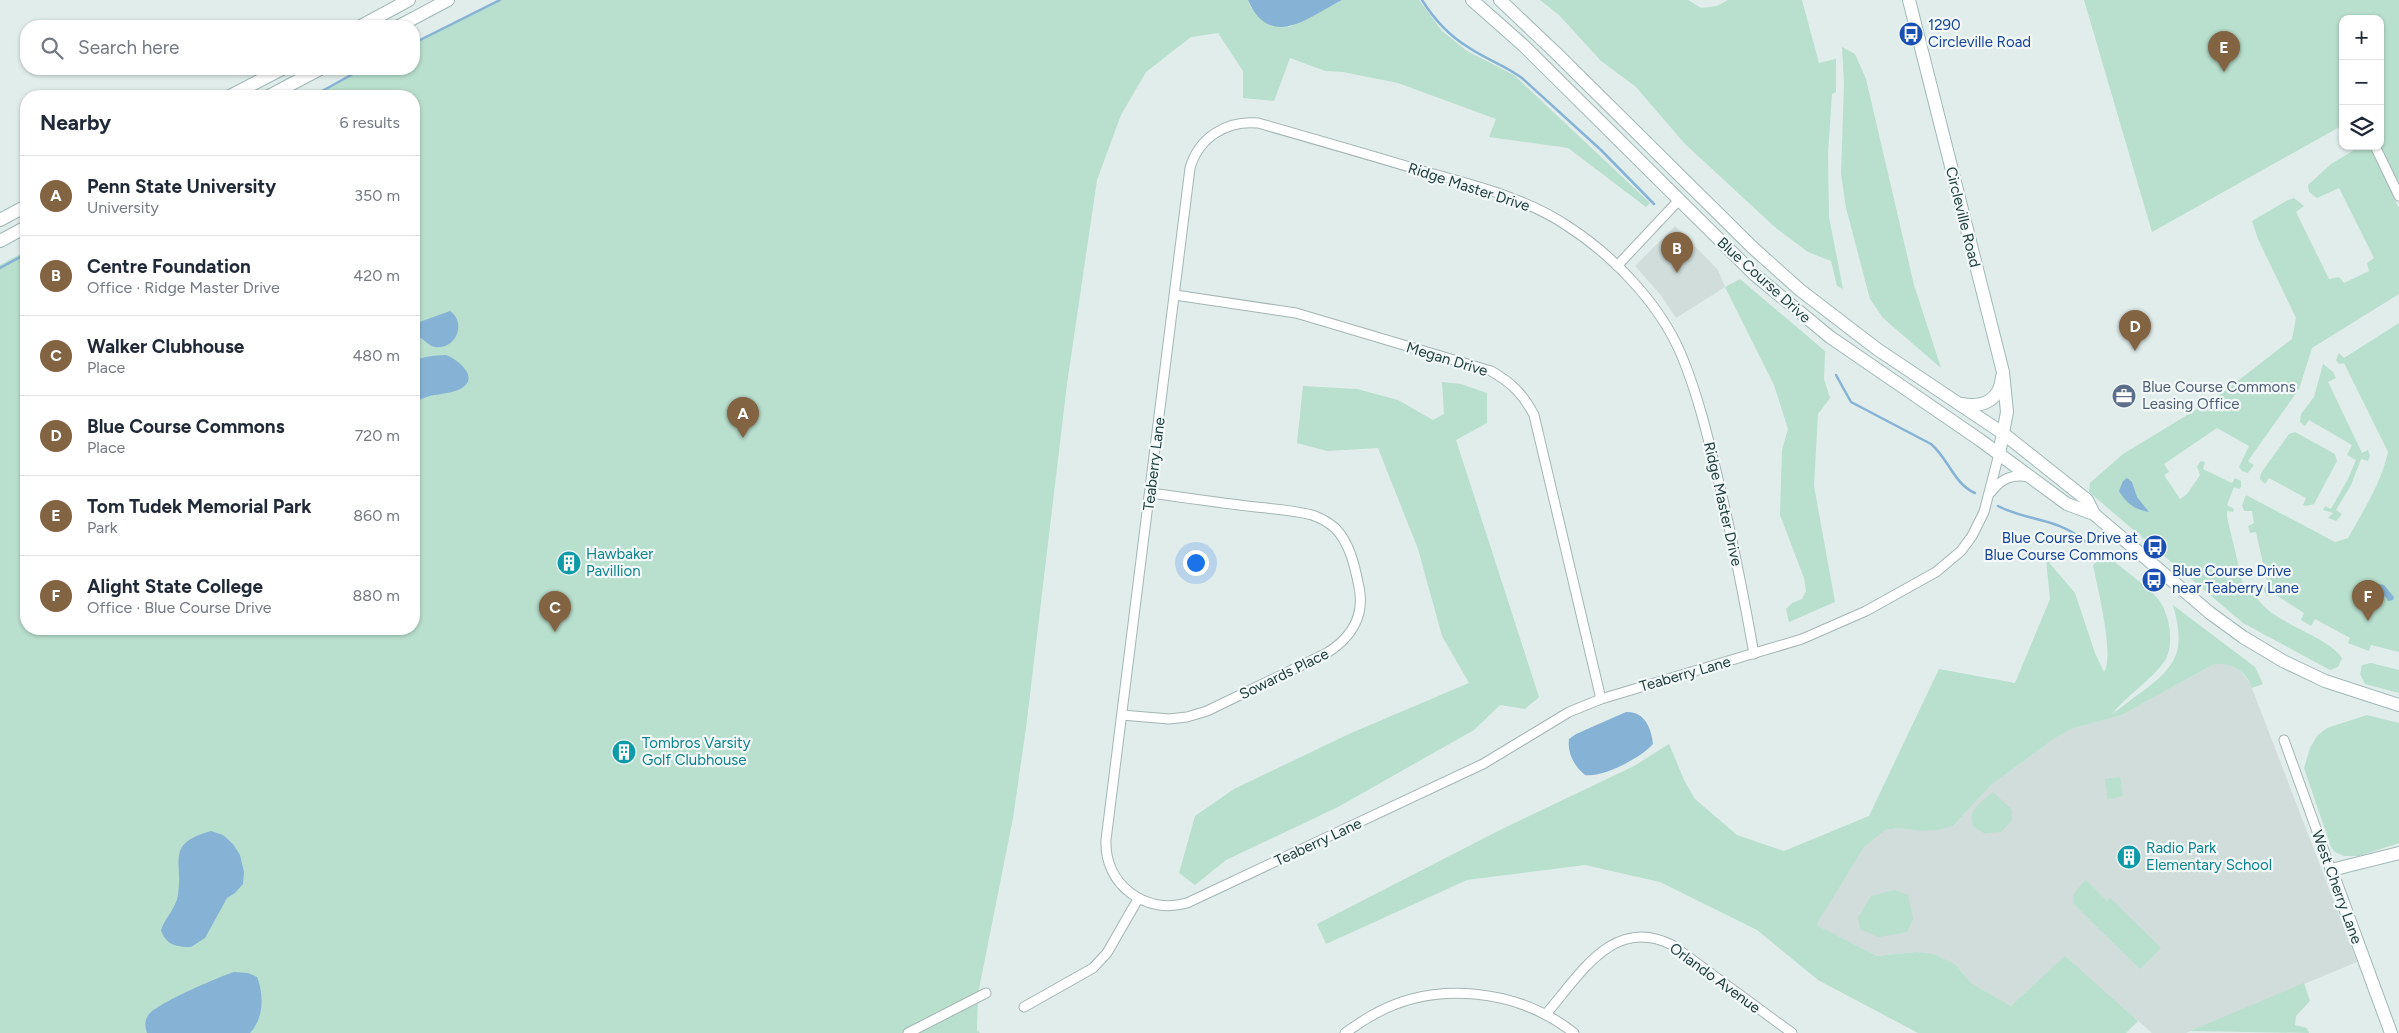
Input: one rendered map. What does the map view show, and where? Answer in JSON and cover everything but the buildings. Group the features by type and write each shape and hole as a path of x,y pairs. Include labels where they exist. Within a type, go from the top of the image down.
{"main road":[{"path":"372,20 409,0"},
{"path":"410,20 448,0"},
{"name":"Blue Course Drive","path":"1472,0 1523,45 1754,275 1830,337 1999,454 2067,504 2094,514 2210,613 2270,654 2335,685 2399,705"},
{"name":"Blue Course Drive","path":"1500,0 1551,47 1776,269 1852,331 2004,434 2087,500 2094,514"},
{"name":"Circleville Road","path":"1909,0 2003,372 2008,400 2004,434 1999,454"},
{"path":"242,90 270,75"},
{"path":"280,90 309,75"},
{"path":"0,220 20,209"},
{"path":"0,241 20,230"},
{"path":"1958,404 1977,406 1992,399 2000,390 2003,372"},
{"path":"2331,870 2399,852"},
{"name":"West Cherry Lane","path":"2331,870 2391,1033"}],"street":[{"name":"Ridge Master Drive","path":"1175,295 1192,161 1201,146 1215,133 1230,126 1249,122 1498,193 1532,207 1566,225 1617,266 1647,299 1668,329 1680,353 1695,389 1731,535 1754,654"},
{"path":"2377,150 2399,196"},
{"path":"1617,266 1680,200"},
{"name":"Teaberry Lane","path":"1175,295 1106,848 1114,876 1126,890 1138,899 1160,906 1170,907 1188,904 1483,764 1550,722 1601,698 1802,639 1866,611 1946,565 1972,536 1984,512 1999,454"},
{"name":"Megan Drive","path":"1175,295 1296,313 1492,371 1516,388 1525,398 1534,415 1601,698"},
{"path":"1989,494 1997,484 2008,477 2030,477"},
{"name":"Sowards Place","path":"1122,715 1169,720 1187,718 1238,697 1339,646 1348,638 1354,627 1361,603 1355,571 1346,544 1340,534 1324,520 1297,512 1150,493"},
{"name":"West Cherry Lane","path":"2284,740 2331,870"},
{"path":"1024,1007 1093,968 1107,954 1138,899"},
{"name":"Orlando Avenue","path":"1546,1014 1606,947 1633,936 1646,936 1660,939 1672,945 1792,1033"},
{"path":"908,1033 986,993"},
{"path":"1345,1033 1372,1015 1396,1005 1422,998 1456,993 1501,997 1546,1014 1574,1033"}],"shaded area":[{"path":"1675,226 1718,270 1725,287 1676,318 1660,294 1635,266"},
{"path":"2221,663 2231,665 2240,671 2250,683 2357,962 2186,1033 2152,1033 2065,957 2011,1006 1971,983 1955,964 1916,952 1877,956 1815,925 1864,847 1874,837 1885,830 1898,828 1920,831 1953,826 1991,785 2055,738 2074,728 2122,715 2212,665"}],"green space":[{"path":"500,0 1248,0 1251,8 1289,27 1342,0 1419,0 1442,31 1467,51 1514,75 1650,203 1646,207 1568,148 1489,137 1496,119 1398,83 1343,72 1325,71 1290,58 1274,101 1243,98 1243,71 1218,33 1191,37 1146,72 1121,115 1097,180 1067,384 1026,728 1013,818 978,994 977,1030 980,1033 0,1033 0,265 20,254 20,635 420,635 420,90 324,90 351,75 420,75 420,40"},
{"path":"1540,0 1688,0 1701,8 1717,6 1728,0 1802,0 1819,63 1836,59 1836,92 1832,94 1828,154 1829,217 1843,289 1837,286 1831,261 1808,252 1777,229 1685,144 1636,87 1601,61 1559,15"},
{"path":"2084,0 2399,0 2399,196 2377,150 2384,150 2384,15 2339,15 2339,127 2152,232"},
{"path":"1842,47 1855,54 1866,79 1914,285 1941,368 1883,318 1870,299 1846,208 1841,174 1844,84"},
{"path":"2354,150 2371,150 2399,208 2399,294 2312,348 2299,389 2248,461 2254,465 2248,473 2242,471 2239,467 2249,446 2217,428 2164,464 2169,472 2164,475 2180,499 2187,494 2200,475 2197,466 2201,461 2205,462 2203,469 2232,483 2235,478 2241,481 2239,489 2234,487 2227,505 2234,509 2233,512 2227,511 2227,517 2245,593 2253,591 2260,602 2282,620 2323,641 2334,649 2342,658 2338,667 2330,670 2243,623 2089,492 2090,483 2123,454 2217,397 2292,339 2296,318 2258,239 2252,221 2294,198 2304,206 2296,212 2329,279 2339,277 2344,283 2369,271 2367,263 2374,258 2339,188 2317,198 2309,192 2308,185 2331,164"},
{"path":"1740,279 1825,351 1824,379 1830,398 1818,414 1814,486 1835,602 1789,622 1786,609 1792,603 1802,599 1806,591 1804,578 1780,515 1782,450 1788,429 1774,385 1725,287"},
{"path":"2399,323 2399,652 2371,645 2369,651 2348,643 2350,638 2315,619 2311,626 2301,620 2304,613 2271,592 2267,597 2263,588 2268,586 2256,532 2250,533 2248,526 2254,523 2252,511 2244,511 2242,505 2246,495 2335,542 2348,538 2366,507 2388,452 2344,363 2339,364 2336,360 2339,353 2344,358"},
{"path":"2323,364 2333,372 2336,378 2328,382 2362,453 2368,450 2370,456 2368,461 2361,459 2351,485 2336,510 2342,514 2336,521 2328,518 2333,513 2323,510 2325,506 2331,509 2348,479 2356,460 2347,455 2352,445 2309,420 2305,426 2300,422 2301,414 2314,397"},
{"path":"1442,382 1461,384 1487,393 1487,423 1456,440 1539,697 1525,709 1500,705 1474,730 1338,807 1226,860 1195,885 1179,873 1195,816 1234,789 1351,733 1469,683 1442,636 1418,549 1378,448 1327,451 1297,443 1303,386 1357,389 1398,400 1433,420 1444,414"},
{"path":"2295,432 2335,454 2337,461 2314,504 2306,506 2303,505 2306,498 2269,478 2265,484 2260,479 2261,473 2289,434"},
{"path":"2106,555 2155,595 2163,606 2170,631 2169,648 2164,662 2112,714 2155,681 2171,664 2178,644 2177,620 2173,605 2255,667 2263,684 2252,688 2246,677 2231,666 2212,665 2122,715 2074,728 2055,738 1991,785 1953,826 1937,830 1920,831 1898,828 1885,830 1864,847 1816,925 1877,956 1916,952 1933,954 1955,964 1971,983 2011,1006 2065,956 2138,1021 2126,1033 1918,1033 1818,980 1757,930 1660,882 1585,865 1467,880 1326,944 1317,924 1500,830 1634,766 1669,744 1684,780 1695,799 1737,835 1784,851 1869,816 1939,669 2015,683 2050,599 2046,559 2075,593 2095,653 2104,672 2107,664 2106,637 2093,565"},
{"path":"2371,663 2399,670 2399,693 2365,684 2360,674 2362,665"},
{"path":"2367,715 2399,723 2399,843 2359,856 2344,856 2335,852 2331,847 2304,768 2310,748 2317,736 2327,728"},
{"path":"2120,777 2123,796 2108,799 2105,779"},
{"path":"1993,792 2012,810 2012,820 2001,832 1984,833 1974,827 1972,816 1976,807"},
{"path":"2086,880 2107,901 2110,898 2161,948 2140,969 2074,904 2075,893"},
{"path":"1894,890 1908,895 1913,919 1907,932 1879,937 1860,929 1858,918 1871,896"},
{"path":"2304,983 2310,1001 2296,1016 2295,1025 2307,1028 2309,1033 2190,1031"}],"water":[{"path":"1248,0 1342,0 1304,21 1291,26 1279,27 1267,24 1257,15"},
{"path":"450,311 458,322 457,335 449,344 435,347 420,338 420,322"},
{"path":"446,355 456,360 465,369 469,379 467,384 458,390 420,400 420,359"},
{"path":"2127,478 2132,482 2137,497 2149,512 2131,505 2119,491 2123,481"},
{"path":"2375,583 2384,585 2394,597 2393,600 2388,601 2381,592 2364,592 2364,586"},
{"path":"1626,712 1632,712 1642,717 1648,726 1653,744 1622,766 1602,773 1585,775 1572,759 1569,739 1576,734"},
{"path":"211,831 223,835 233,844 240,855 244,872 243,884 235,893 227,898 205,938 191,947 176,946 166,939 161,930 177,900 181,848 196,836"},
{"path":"234,972 248,973 257,977 261,991 260,1013 255,1027 250,1033 147,1033 146,1019 155,1009 189,991"}],"waterway":[{"path":"420,40 500,0"},
{"path":"1422,0 1431,14 1454,37 1522,78 1601,150 1654,204"},
{"path":"324,90 351,75"},
{"path":"0,268 20,257"},
{"path":"1836,375 1851,402 1931,444 1962,484 1975,493"},
{"path":"1998,506 2064,528 2086,542"}],"place":[{"name":"1290 Circleville Road","path":"1911,34"},
{"name":"Tom Tudek Memorial Park","path":"2224,72"},
{"name":"Centre Foundation","path":"1677,273"},
{"name":"Blue Course Commons","path":"2135,351"},
{"name":"Blue Course Commons Leasing Office","path":"2124,396"},
{"name":"Penn State University","path":"743,438"},
{"name":"Blue Course Drive at Blue Course Commons","path":"2155,547"},
{"name":"Hawbaker Pavillion","path":"569,563"},
{"name":"Blue Course Drive near Teaberry Lane","path":"2154,580"},
{"name":"Alight State College","path":"2368,621"},
{"name":"Walker Clubhouse","path":"555,632"},
{"name":"Tombros Varsity Golf Clubhouse","path":"624,752"},
{"name":"Radio Park Elementary School","path":"2129,857"}]}
